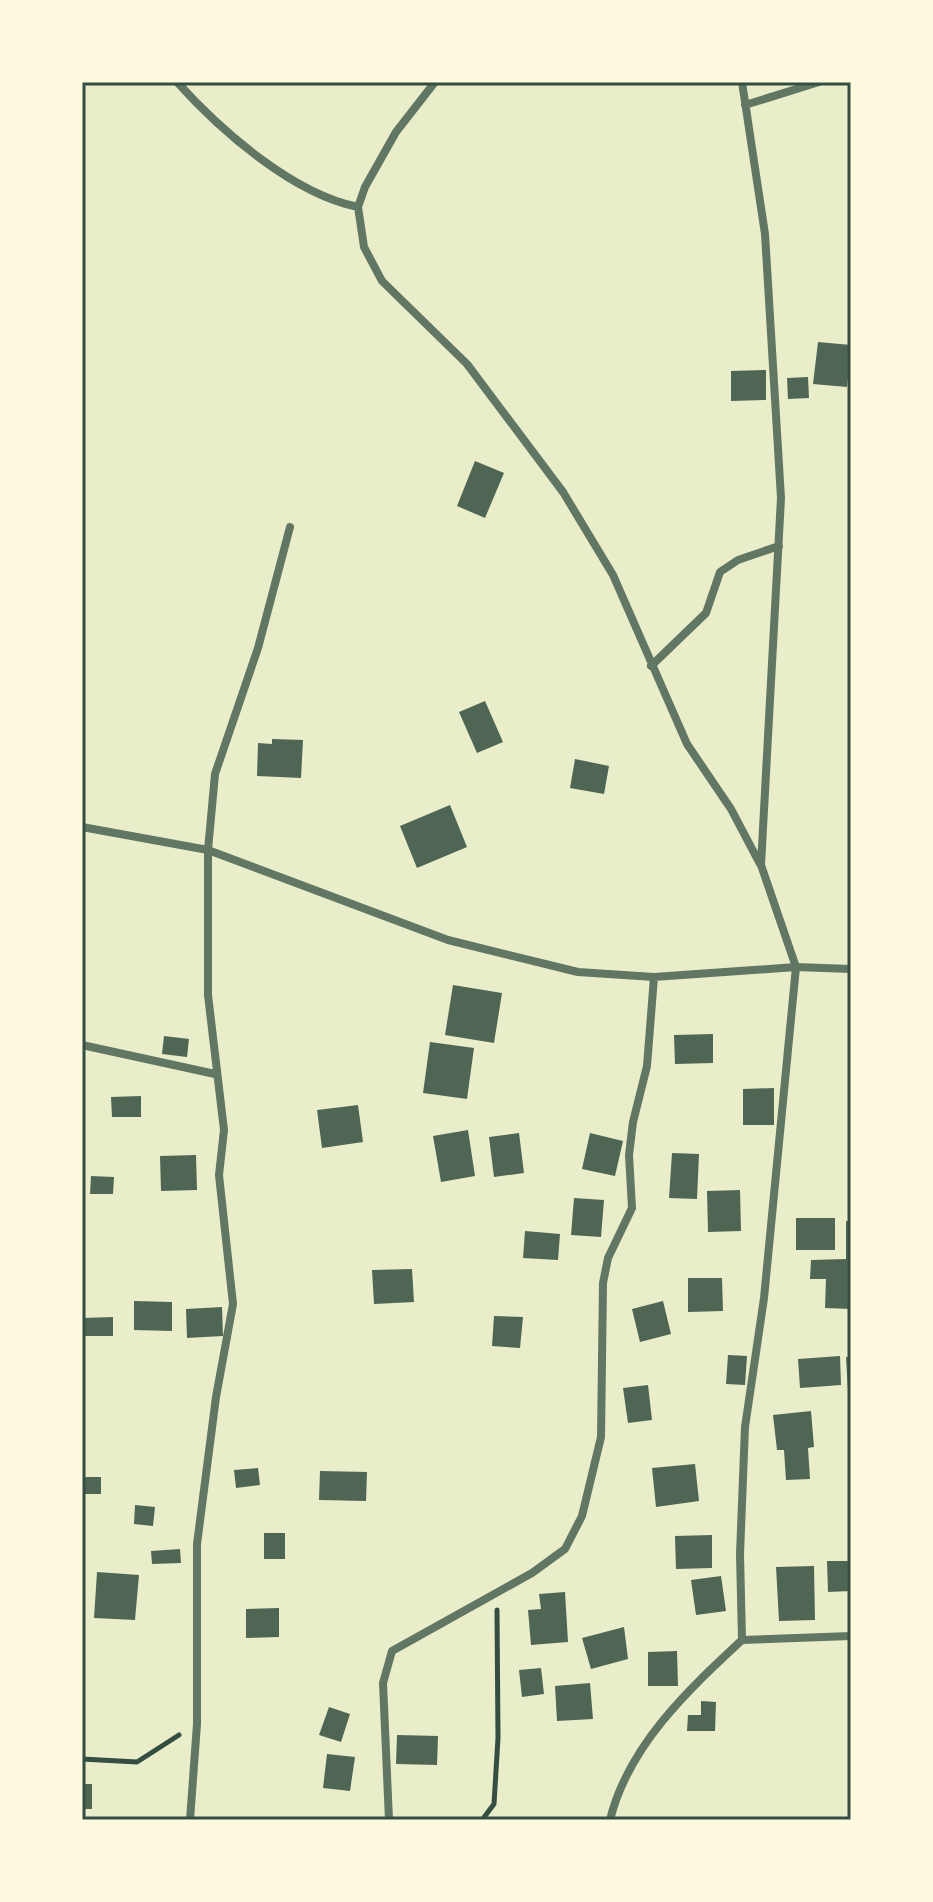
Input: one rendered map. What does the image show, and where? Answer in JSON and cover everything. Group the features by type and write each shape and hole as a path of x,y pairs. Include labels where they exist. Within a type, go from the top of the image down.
{"street":[{"path":"177,82 225,130 308,190 358,207"},
{"path":"435,82 396,132 365,187 358,207 364,247 382,281 467,364 563,492 613,575 687,744 731,809 761,865 796,967 764,1298 745,1427 740,1554 742,1640"},
{"path":"742,82 765,234 781,498 776,640 765,751 761,865"},
{"path":"745,105 819,82"},
{"path":"190,1820 197,1724 197,1544 216,1397 233,1304 219,1175 224,1130 208,995 208,850 215,774 258,648 290,527"},
{"path":"651,666 706,613 720,572 738,560 779,546"},
{"path":"82,827 208,850 448,940 578,972 654,977 796,967 851,969"},
{"path":"389,1820 383,1683 392,1651 496,1593 565,1549 582,1516 601,1437 603,1283 608,1258 632,1208 629,1155 633,1122 647,1066 654,977"},
{"path":"82,1045 215,1074"},
{"path":"610,1820 623,1778 642,1749 681,1701 742,1640 851,1636"}],"path":[{"path":"482,1820 494,1804 498,1738 496,1593"},
{"path":"82,1759 137,1762 197,1724"}],"building":[{"path":"818,342 851,345 847,387 813,384"},
{"path":"766,370 766,400 731,401 731,371"},
{"path":"808,377 809,398 788,399 787,378"},
{"path":"475,461 504,473 485,518 457,506"},
{"path":"485,701 503,742 477,753 459,712"},
{"path":"272,739 303,740 301,778 257,776 258,743 272,744"},
{"path":"575,759 609,766 604,794 570,788"},
{"path":"450,805 467,847 417,868 400,826"},
{"path":"453,985 502,993 494,1043 445,1035"},
{"path":"713,1034 713,1063 675,1064 674,1035"},
{"path":"164,1036 189,1039 187,1057 162,1054"},
{"path":"430,1042 474,1048 467,1099 423,1093"},
{"path":"774,1088 774,1125 743,1125 743,1089"},
{"path":"141,1096 141,1117 112,1117 111,1097"},
{"path":"358,1105 363,1142 322,1148 317,1110"},
{"path":"468,1130 475,1176 441,1182 433,1136"},
{"path":"519,1133 524,1173 494,1177 489,1137"},
{"path":"590,1133 623,1141 615,1176 582,1169"},
{"path":"672,1153 699,1154 697,1199 669,1198"},
{"path":"196,1155 197,1190 161,1191 160,1156"},
{"path":"91,1176 114,1177 113,1194 90,1194"},
{"path":"740,1190 741,1231 708,1232 707,1191"},
{"path":"574,1198 604,1200 601,1237 571,1235"},
{"path":"796,1218 835,1218 835,1250 796,1250"},
{"path":"846,1221 851,1221 851,1309 825,1308 826,1279 810,1279 811,1260 846,1259"},
{"path":"525,1231 560,1234 558,1260 523,1258"},
{"path":"412,1269 414,1302 374,1304 372,1270"},
{"path":"688,1278 722,1278 723,1311 688,1312"},
{"path":"134,1301 172,1302 172,1331 134,1330"},
{"path":"663,1301 671,1334 640,1342 632,1309"},
{"path":"222,1307 223,1336 187,1338 186,1309"},
{"path":"494,1316 523,1317 520,1348 492,1346"},
{"path":"113,1317 113,1336 82,1336 82,1318"},
{"path":"728,1355 747,1356 745,1385 726,1384"},
{"path":"840,1356 841,1385 800,1388 798,1359"},
{"path":"846,1357 851,1357 851,1408 849,1408"},
{"path":"648,1385 652,1420 628,1423 623,1388"},
{"path":"811,1411 814,1447 808,1448 810,1479 786,1480 784,1450 777,1450 773,1415"},
{"path":"695,1464 699,1501 656,1507 652,1468"},
{"path":"258,1468 260,1485 236,1488 234,1470"},
{"path":"320,1471 367,1472 366,1501 319,1500"},
{"path":"82,1477 101,1477 101,1494 82,1494"},
{"path":"135,1505 155,1507 153,1526 134,1524"},
{"path":"264,1533 285,1533 285,1559 264,1559"},
{"path":"712,1535 712,1568 676,1569 675,1536"},
{"path":"180,1549 181,1563 152,1564 151,1551"},
{"path":"827,1561 851,1561 851,1591 828,1592"},
{"path":"814,1566 815,1620 779,1621 776,1567"},
{"path":"97,1572 139,1575 135,1620 94,1618"},
{"path":"721,1576 726,1611 696,1615 691,1580"},
{"path":"565,1592 568,1642 531,1645 528,1610 541,1609 539,1594"},
{"path":"279,1608 279,1637 246,1638 246,1609"},
{"path":"624,1627 628,1659 591,1669 582,1638"},
{"path":"677,1651 678,1686 648,1686 648,1652"},
{"path":"541,1668 544,1694 522,1697 519,1670"},
{"path":"590,1683 593,1719 557,1721 555,1686"},
{"path":"701,1701 716,1702 715,1731 687,1731 688,1715 701,1715"},
{"path":"329,1707 350,1714 341,1742 319,1735"},
{"path":"397,1735 438,1736 437,1765 396,1764"},
{"path":"327,1754 355,1757 350,1791 323,1788"},
{"path":"82,1784 92,1784 92,1809 82,1809"}]}
